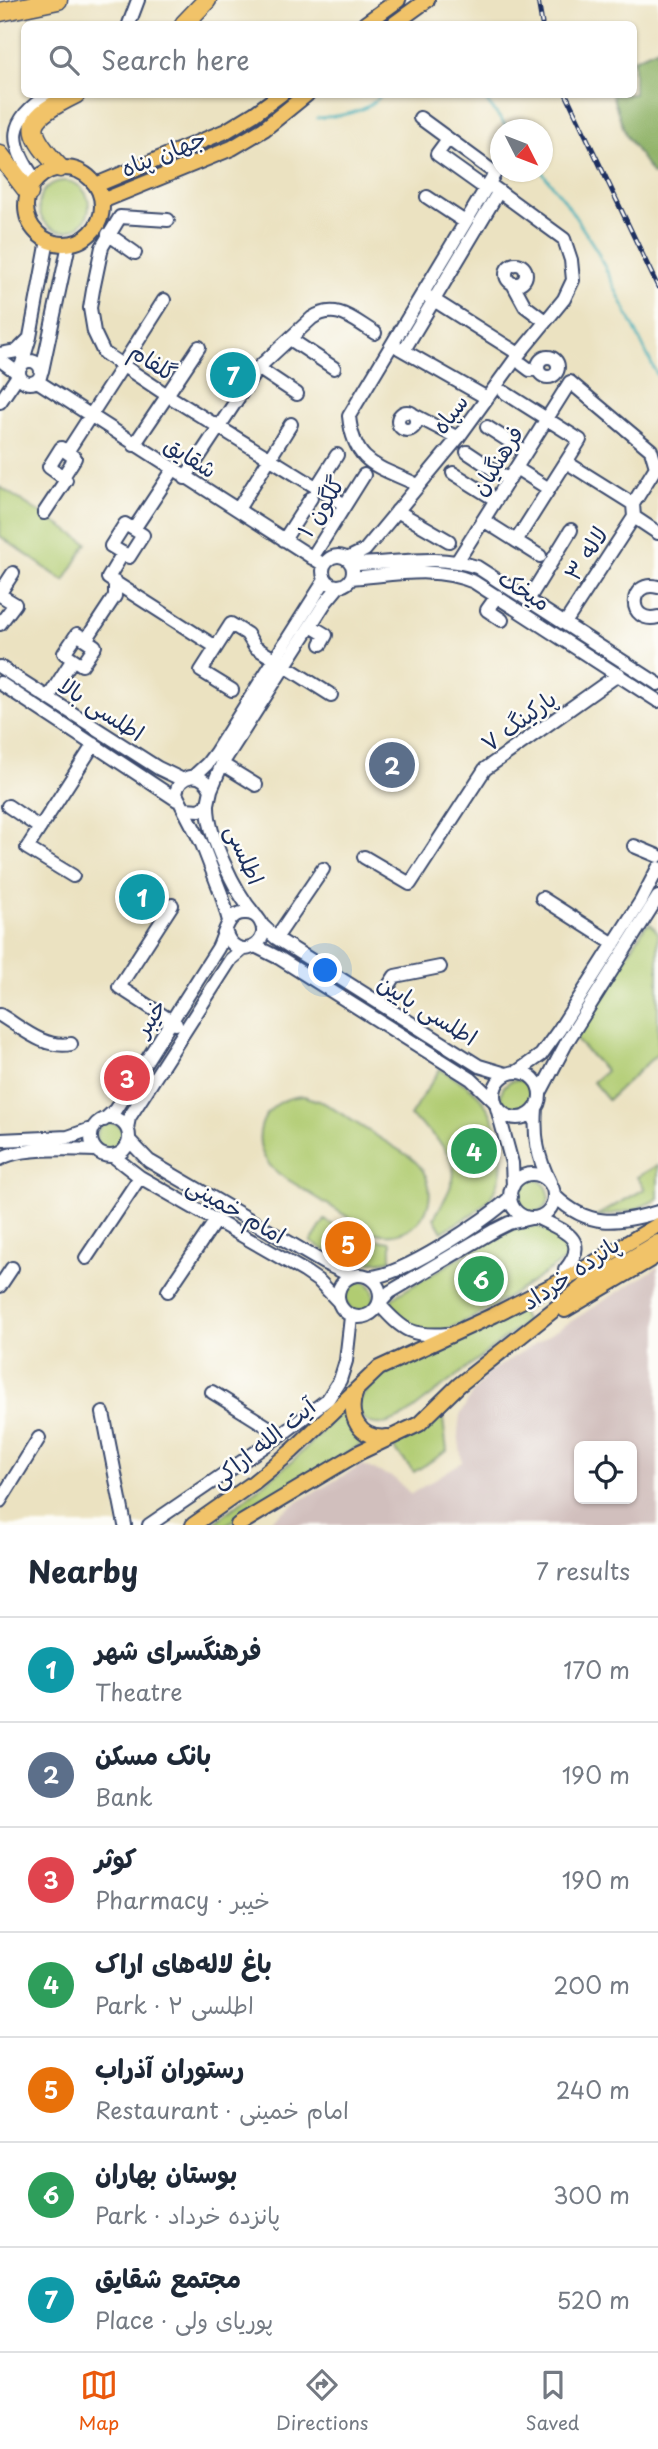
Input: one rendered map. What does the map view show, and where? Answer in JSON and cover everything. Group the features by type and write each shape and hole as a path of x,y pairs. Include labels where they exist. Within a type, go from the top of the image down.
{"highway":[{"path":"0,12 58,0"},
{"path":"187,21 207,0"},
{"path":"60,168 34,136 34,124 47,108 68,98"},
{"path":"0,155 32,187"}],"main road":[{"path":"369,21 398,0"},
{"path":"398,21 428,0"},
{"name":"جهان پناه","path":"96,184 226,131 276,98"},
{"name":"جهان پناه","path":"102,201 232,148 264,129 302,98"},
{"path":"60,168 80,171 96,184 102,201 99,221 92,232 69,244 48,240 37,232 29,220 26,207 32,187 47,172 60,168"},
{"name":"پانزده خرداد","path":"494,1315 658,1214"},
{"name":"پانزده خرداد","path":"357,1390 371,1374 389,1361 494,1315 576,1273 658,1225"},
{"name":"پانزده خرداد","path":"389,1437 419,1423 510,1342 585,1285 658,1242"},
{"name":"پانزده خرداد","path":"510,1342 658,1255"},
{"path":"357,1390 352,1416 360,1429 375,1437 389,1437"},
{"name":"آیت الله اراکی","path":"193,1525 253,1483 292,1451 357,1390"},
{"path":"238,1525 389,1437"}],"street":[{"path":"130,21 138,0"},
{"path":"32,187 20,155 16,132 19,120 29,108 44,98"},
{"path":"420,118 448,139 492,184"},
{"path":"448,139 437,154 492,184"},
{"path":"428,297 466,222 492,184"},
{"path":"418,485 372,463 360,454 351,435 349,416 398,347 492,184"},
{"name":"سپاه","path":"349,561 365,550 458,438 564,299 573,280 571,260 564,239 492,184"},
{"path":"428,197 466,222"},
{"path":"135,253 108,234 120,217 168,220"},
{"name":"گلفام","path":"108,234 102,247 90,308 94,332 104,353 121,368 166,397 269,459 314,493 345,505"},
{"path":"20,370 30,337 48,240"},
{"path":"0,360 20,370 26,383 39,376 69,244"},
{"path":"513,284 525,306 545,321"},
{"path":"428,297 520,359"},
{"path":"44,513 66,480 63,477 75,458 67,452 164,300"},
{"path":"186,478 258,368 312,318 322,312 341,313 374,334"},
{"path":"0,355 18,351 30,337"},
{"path":"290,339 334,368"},
{"path":"134,445 199,347"},
{"path":"398,347 487,398"},
{"name":"لاله ۳","path":"520,359 530,370 541,372 549,384 567,388 651,450 656,467 633,511 565,623"},
{"path":"0,402 26,362 32,361 39,365 39,376"},
{"path":"258,368 297,394"},
{"name":"شقایق","path":"39,376 89,416 318,562"},
{"name":"فرهنگیان","path":"458,560 567,388"},
{"path":"504,392 580,440 516,541"},
{"path":"414,415 458,438"},
{"path":"240,506 291,424"},
{"path":"487,427 526,452"},
{"path":"467,452 549,489"},
{"path":"284,540 337,455"},
{"path":"566,462 633,511 658,533"},
{"path":"173,470 134,529 143,535 129,557 123,553 108,578 216,647"},
{"path":"453,473 496,500"},
{"name":"گلگون ۱","path":"318,562 345,505 364,475"},
{"path":"397,511 449,541"},
{"path":"483,520 540,555"},
{"path":"528,600 571,530"},
{"path":"337,556 349,561 353,569 351,578 346,584 338,586 325,580 318,562 337,556"},
{"name":"میخک","path":"349,561 440,559 458,560 477,567 658,684"},
{"name":"میخک","path":"351,578 447,572 474,582 658,701"},
{"path":"0,624 15,604 0,594 13,573"},
{"path":"325,580 280,663 222,764 208,804 200,810 181,805 177,789 212,758 280,663 311,626 338,586"},
{"path":"48,698 73,659 64,653 77,634 86,640 115,596 115,582"},
{"path":"658,587 644,586 634,600 636,610 640,614 649,619 658,617"},
{"path":"497,596 487,610 502,620"},
{"path":"232,690 201,671 231,624 247,634 255,647 331,695"},
{"path":"311,626 326,635 321,644"},
{"name":"اطلسی بالا","path":"0,667 158,768 188,778"},
{"name":"پارکینگ ۷","path":"364,857 410,884 485,769 619,674"},
{"name":"اطلسی بالا","path":"0,683 181,805"},
{"path":"73,876 27,848 94,744"},
{"path":"222,764 256,785"},
{"path":"188,778 205,780 211,790"},
{"name":"اطلسی","path":"208,804 210,823 224,862 241,900 258,920"},
{"name":"اطلسی","path":"181,805 214,873 227,927"},
{"path":"8,806 40,828"},
{"path":"634,846 658,856"},
{"path":"565,1270 577,1251 574,1241 565,1232 518,1213 513,1207 512,1163 496,1104 495,1086 541,1055 641,901 658,868"},
{"path":"276,937 323,869"},
{"path":"658,897 654,916 568,1040 540,1093 536,1108 535,1141 542,1168 555,1196 583,1218 611,1222 658,1214"},
{"path":"542,898 614,944"},
{"path":"172,905 119,987 185,1030"},
{"path":"238,913 250,913 258,920 262,936 249,947 232,944 227,927 238,913"},
{"name":"اطلسی پایین","path":"258,920 276,937 479,1066 511,1073"},
{"name":"خیبر","path":"99,1124 115,1110 227,927"},
{"name":"اطلسی پایین","path":"249,947 279,958 388,1026 471,1079 496,1104"},
{"name":"خیبر","path":"128,1134 129,1118 185,1030 232,959 249,947"},
{"path":"379,1002 395,976 440,967"},
{"path":"388,1026 395,1013"},
{"path":"0,1015 47,1044 71,1044"},
{"path":"511,1073 530,1076 540,1093"},
{"path":"496,1104 509,1117 517,1118 524,1117 536,1108"},
{"path":"0,1140 68,1136 99,1124 116,1120 128,1134 123,1151 113,1156 101,1154 96,1150 91,1140 99,1124"},
{"name":"امام خمینی","path":"128,1134 149,1161 324,1263 352,1276"},
{"path":"0,1159 12,1153 96,1150"},
{"name":"امام خمینی","path":"113,1156 140,1177 312,1277 338,1301"},
{"path":"550,1183 545,1178 531,1174 517,1180 512,1191 482,1221 397,1271 379,1277 352,1276 342,1283 339,1289 338,1301 342,1311 351,1317 368,1316 390,1292 495,1230 550,1210 555,1196"},
{"path":"86,1258 140,1177"},
{"path":"168,1291 216,1220"},
{"path":"0,1286 12,1268"},
{"path":"369,1277 380,1292 379,1304 391,1318 424,1336 452,1334"},
{"path":"149,1525 281,1435 328,1399 340,1380 346,1361 351,1317"},
{"path":"212,1392 281,1435"},
{"path":"103,1413 125,1525"},
{"path":"0,1501 39,1438"}],"shaded area":[{"path":"658,1267 658,1525 264,1525 299,1501 362,1465 394,1478 411,1494 462,1462 458,1432 460,1415 488,1373"}],"green space":[{"path":"658,48 658,173 653,175 626,135 613,98 637,98 637,58"},
{"path":"64,181 81,189 89,206 81,223 64,231 47,223 39,206 47,189"},
{"path":"0,487 87,543 64,581 0,536"},
{"path":"651,924 658,933 658,1053 608,1100 593,1082 606,1071 575,1039 646,925"},
{"path":"440,1069 469,1087 483,1101 495,1123 502,1162 496,1187 490,1198 474,1213 442,1232 434,1218 452,1183 452,1164 442,1145 410,1116"},
{"path":"517,1080 529,1084 533,1096 529,1108 517,1112 505,1108 501,1096 505,1084"},
{"path":"304,1096 324,1103 410,1157 422,1170 429,1184 429,1199 425,1212 417,1223 405,1231 389,1234 372,1232 279,1174 268,1163 259,1138 267,1114 276,1105"},
{"path":"110,1123 120,1127 124,1137 120,1147 110,1151 100,1147 96,1137 100,1127"},
{"path":"658,1165 658,1199 634,1210 594,1217 645,1189 637,1177"},
{"path":"532,1179 544,1184 549,1196 544,1208 532,1213 520,1208 515,1196 520,1184"},
{"path":"325,1220 366,1246 371,1239 391,1242 391,1260 349,1260 311,1242"},
{"path":"536,1226 559,1238 566,1248 565,1260 495,1305 456,1325 421,1334 390,1310 390,1302 394,1297 499,1234 518,1227"},
{"path":"359,1281 365,1282 373,1290 373,1302 365,1310 359,1311 353,1310 345,1302 344,1296 345,1290 353,1282"},
{"path":"520,1309 526,1322 405,1416 389,1423 378,1424 363,1419 360,1415 359,1405 364,1394 393,1368"},
{"path":"343,1409 353,1429 369,1440 225,1525 212,1525 296,1458"},
{"path":"442,1411 447,1451 414,1472 391,1445 422,1433"}],"waterway":[{"path":"317,118 361,110 379,98"},
{"path":"484,98 500,119"},
{"path":"550,182 596,249 658,377"}],"railway":[{"path":"538,0 542,21"},
{"path":"568,98 658,287"}],"place":[{"name":"مجتمع شقایق","path":"233,375"},
{"name":"بانک مسکن","path":"392,765"},
{"name":"فرهنگسرای شهر","path":"142,897"},
{"name":"کوثر","path":"127,1078"},
{"name":"باغ لاله‌های اراک","path":"474,1151"},
{"name":"رستوران آذراب","path":"348,1244"},
{"name":"بوستان بهاران","path":"481,1279"}]}
